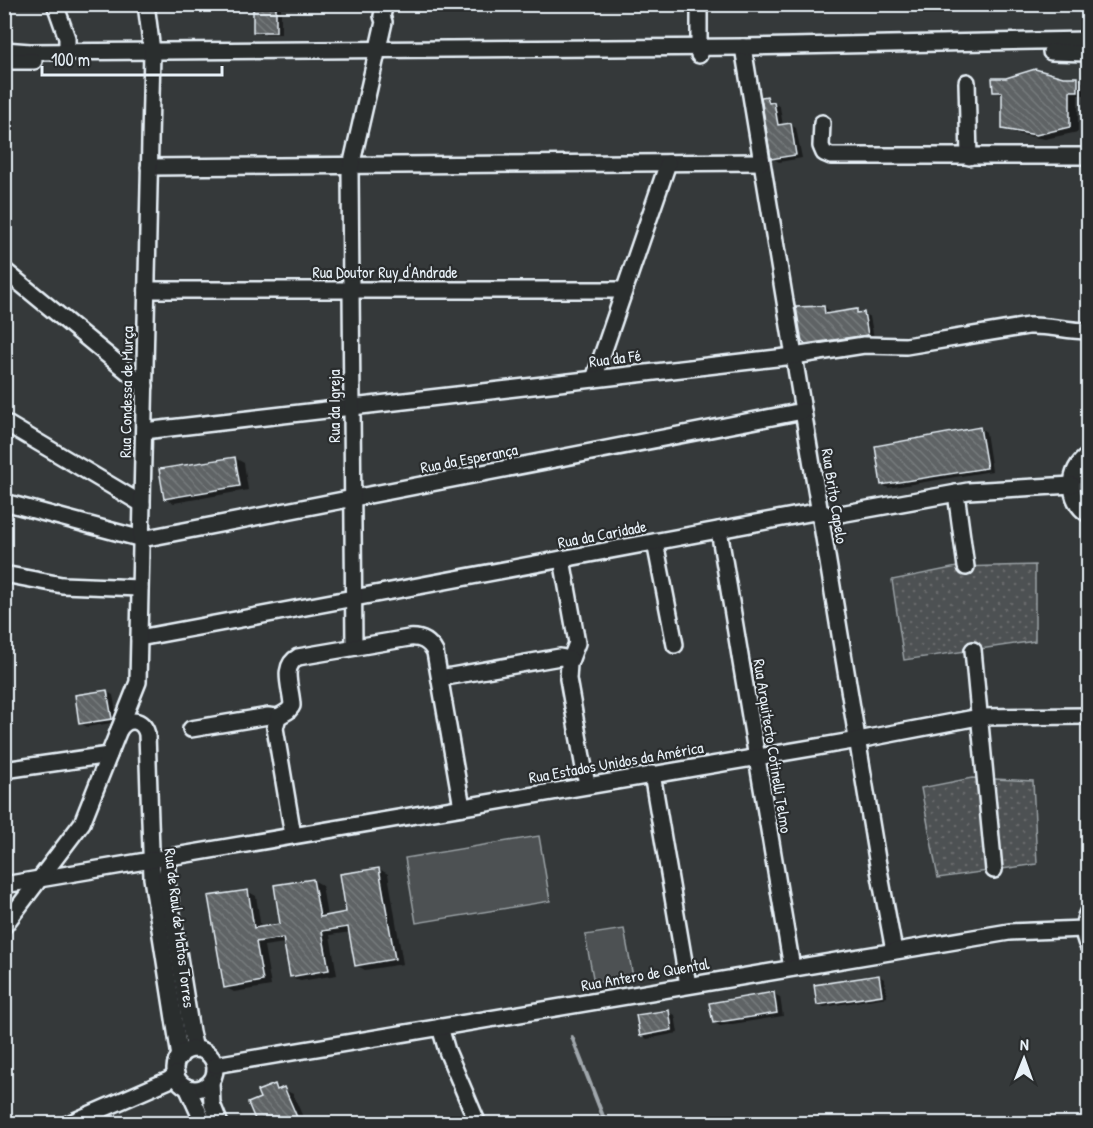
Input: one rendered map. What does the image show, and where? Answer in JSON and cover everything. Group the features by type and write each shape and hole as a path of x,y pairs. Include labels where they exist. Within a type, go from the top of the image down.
{"street":[{"path":"56,4 67,38 68,52"},
{"name":"Rua Condessa de Murça","path":"4,926 82,823 138,682 152,56 146,4"},
{"name":"Rua da Igreja","path":"354,647 351,165 385,4"},
{"path":"699,4 699,52"},
{"path":"4,61 152,56 743,52 1088,46"},
{"path":"4,50 152,56"},
{"name":"Rua Brito Capelo","path":"743,52 894,951"},
{"path":"967,82 969,157"},
{"path":"822,123 821,146 824,153 831,156 1089,156"},
{"path":"149,167 761,162"},
{"path":"594,379 668,163"},
{"path":"4,270 145,386"},
{"name":"Rua Doutor Ruy d'Andrade","path":"147,290 624,290"},
{"name":"Rua da Fé","path":"144,431 794,356 864,345 906,346 1028,326 1047,325 1071,331 1089,331"},
{"name":"Rua da Esperança","path":"142,539 803,411"},
{"path":"4,422 142,504"},
{"path":"1089,456 1077,466 1072,485 1073,495 1078,504 1089,514"},
{"name":"Rua da Caridade","path":"139,638 820,511 829,516 956,494 1072,485"},
{"path":"956,494 966,567"},
{"path":"4,502 142,539"},
{"name":"Rua Arquitecto Cotinelli Telmo","path":"719,530 792,968"},
{"path":"655,542 675,645"},
{"path":"562,559 577,643 570,659 568,679 586,785"},
{"path":"4,574 62,585 140,588"},
{"path":"191,729 268,716 278,717 288,711 292,706 288,671 290,662 298,657 415,638 427,642 435,652 462,807"},
{"path":"974,650 994,870"},
{"path":"440,678 560,657 570,659"},
{"name":"Rua Estados Unidos da América","path":"4,885 858,740 979,717 1089,716"},
{"path":"278,717 275,728 293,835"},
{"name":"Rua de Raul de Matos Torres","path":"119,730 127,722 135,721 146,730 152,878 180,1057"},
{"path":"4,770 109,755"},
{"path":"652,774 687,986"},
{"name":"Rua de Raul de Matos Torres","path":"169,857 166,876 195,1049"},
{"path":"1089,912 1083,929 1089,946"},
{"name":"Rua Antero de Quental","path":"215,1065 1009,932 1083,929"},
{"path":"440,1027 447,1052 478,1124"},
{"path":"195,1049 204,1051 211,1057 215,1065 215,1074 211,1082 195,1089 180,1082 176,1074 176,1065 187,1051 195,1049"},
{"path":"68,1124 169,1080 176,1074"},
{"path":"211,1082 212,1104 220,1124"},
{"path":"187,1087 204,1124"}],"shaded area":[{"path":"1035,565 1035,641 904,660 892,580 957,567"},
{"path":"972,778 1033,781 1037,864 938,878 921,788"},
{"path":"539,836 550,901 416,923 405,858"},
{"path":"624,929 633,977 594,983 585,935"}],"building":[{"path":"253,4 276,4 276,32 253,32"},
{"path":"1035,69 1063,77 1078,77 1078,91 1070,91 1070,127 1036,135 1002,129 1002,92 993,92 992,78 1006,78"},
{"path":"767,96 769,103 774,102 778,125 791,123 796,155 771,159 761,97"},
{"path":"824,306 825,314 857,309 857,313 864,312 868,335 805,344 802,342 796,307"},
{"path":"980,427 987,468 881,485 875,446"},
{"path":"235,457 240,486 164,499 159,469"},
{"path":"107,690 112,719 79,724 75,695"},
{"path":"379,868 395,959 355,966 348,927 322,931 329,970 290,977 283,938 256,942 263,981 224,988 208,896 248,890 254,928 280,924 274,885 313,879 320,917 346,912 340,874"},
{"path":"879,975 882,995 817,1005 814,985"},
{"path":"774,992 777,1013 713,1023 709,1003"},
{"path":"669,1010 672,1030 640,1036 636,1015"},
{"path":"275,1084 277,1090 284,1087 300,1124 257,1124 248,1103 260,1098 257,1091"}],"waterway":[{"path":"572,1037 606,1124"}]}
